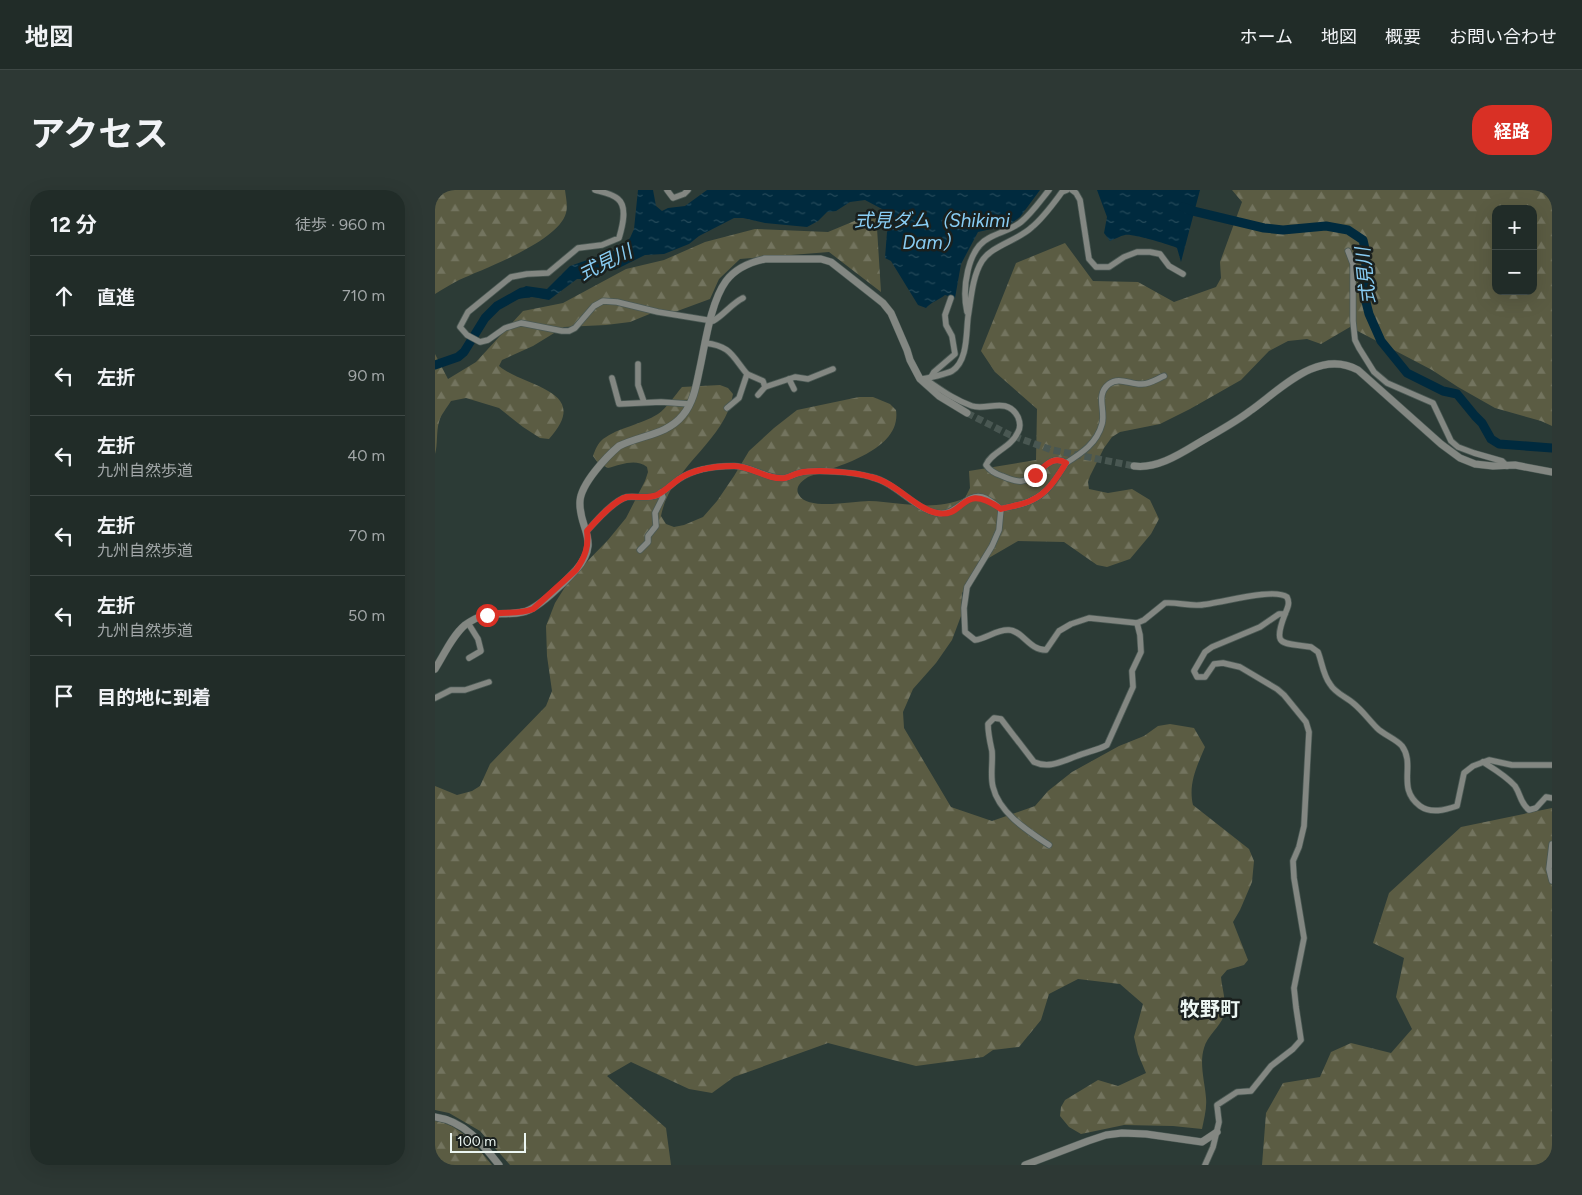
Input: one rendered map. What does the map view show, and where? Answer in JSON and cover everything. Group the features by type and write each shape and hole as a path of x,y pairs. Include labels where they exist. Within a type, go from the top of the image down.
{"street":[{"path":"595,190 618,198 622,204 624,221 619,238 603,245 578,248 548,273 511,277 468,312 460,327 467,335 480,342 488,340 505,328 521,324 569,331 575,328 594,306 603,301 617,302 658,312 710,321 719,318 728,308 743,298"},
{"path":"667,190 673,198 689,190"},
{"path":"968,316 966,290 968,267 976,249 988,238 1000,234 1022,221 1049,190"},
{"path":"925,378 952,371 961,359 965,350 968,316 975,278 982,261 990,252 1023,235 1033,227 1062,192 1067,190"},
{"path":"1072,190 1080,200 1089,259 1096,268 1109,267 1124,257 1137,252 1149,252 1160,254 1169,266 1183,274"},
{"path":"1349,251 1353,264 1355,340 1374,372 1387,383 1433,403 1451,441 1459,447 1502,461 1507,466"},
{"path":"435,669 460,630 468,623 478,617 493,613 525,612 533,609 576,570 587,550 587,531 580,501 586,485 619,446 668,429 683,415 690,404 710,321 722,289 727,280 739,269 765,259 821,259 831,262 883,303 891,313 899,329 910,360 939,396 967,413"},
{"path":"925,378 955,354 952,336 946,325 945,315 951,298"},
{"path":"705,342 716,344 732,353 747,374 763,381 765,387"},
{"path":"637,364 638,384 644,402"},
{"path":"1134,466 1166,461 1182,453 1241,418 1296,376 1327,364 1347,364 1358,370 1441,444 1460,458 1475,464 1493,466 1515,465 1552,472"},
{"path":"758,395 765,387 795,377 808,378 833,369"},
{"path":"727,408 739,398 747,374"},
{"path":"1001,509 1031,501 1043,493 1055,480 1066,463 1089,446 1098,435 1103,423 1101,399 1103,390 1110,383 1122,381 1141,385 1164,376"},
{"path":"612,378 619,404 661,402 690,404"},
{"path":"925,378 951,397 975,407 994,404 1002,405 1016,413 1020,424 1019,431 1005,448 988,460 986,465 989,469 1009,479 1021,482 1035,475 1055,460 1060,459 1066,463"},
{"path":"789,379 794,389"},
{"path":"587,531 603,513 621,499 652,497 686,475 720,466 747,467 773,477 785,478 800,472 871,476 890,484 930,512 940,514 950,513 972,498 980,497 991,501 1001,509"},
{"path":"640,550 648,542 648,536 655,528 655,513 663,497 661,492"},
{"path":"1001,509 999,530 992,546 967,587 964,608 965,632 975,640 1007,630 1014,631 1032,646 1040,650 1046,650 1059,631 1084,619 1137,623 1144,620 1165,603 1198,606 1280,593 1287,597 1289,601 1279,630 1281,640 1285,644 1315,649 1318,652 1331,686 1354,704 1378,729 1402,747 1407,759 1407,787 1412,798 1421,807 1431,811 1446,810 1457,806 1464,773 1473,766 1489,760 1512,765 1552,765"},
{"path":"1205,1165 1213,1146 1219,1122 1217,1105 1237,1092 1251,1091 1271,1066 1293,1049 1301,1040 1295,1007 1294,988 1304,938 1293,861 1299,847 1304,826 1309,732 1306,722 1284,695 1240,667 1223,663 1214,664 1205,678 1197,677 1194,671 1205,652 1212,647 1260,627 1279,614 1285,614"},
{"path":"468,623 477,638 481,651 469,658"},
{"path":"1049,846 1012,818 995,795 992,784 992,752 988,724 994,718 1001,719 1034,762 1040,765 1065,761 1107,745 1133,688 1132,671 1141,652 1137,623"},
{"path":"435,698 451,690 465,690 489,682"},
{"path":"1483,762 1507,777 1517,788 1523,805 1529,810 1536,808 1546,797 1552,798"},
{"path":"1552,844 1549,868 1552,881"},
{"path":"435,1116 453,1122 471,1132 499,1165"},
{"path":"1025,1165 1106,1135 1134,1133 1202,1142 1217,1132"}],"green space":[{"path":"435,190 565,190 567,210 560,224 550,234 535,244 459,280 435,294"},
{"path":"1232,190 1552,190 1552,426 1495,408 1432,370 1350,327 1321,344 1307,339 1288,341 1269,351 1241,380 1190,409 1160,424 1120,432 1112,437 1104,448 1090,476 1088,482 1089,489 1108,493 1132,489 1150,500 1159,519 1151,534 1130,559 1107,567 1097,565 1064,542 1018,541 987,559 962,593 961,616 952,640 936,663 913,689 903,712 904,728 951,807 992,821 1035,806 1048,791 1072,772 1119,746 1144,736 1158,726 1170,724 1194,728 1205,747 1192,782 1193,805 1249,849 1254,861 1252,882 1233,922 1248,960 1244,965 1227,970 1221,977 1225,1001 1224,1015 1206,1044 1203,1054 1202,1067 1206,1102 1202,1129 1173,1126 1124,1125 1081,1134 1069,1127 1060,1116 1061,1107 1065,1100 1098,1080 1118,1086 1146,1073 1138,1054 1134,1037 1143,1004 1120,984 1078,979 1049,994 1041,1020 1019,1047 993,1050 983,1057 916,1066 828,1043 734,1077 712,1093 689,1089 631,1062 607,1076 666,1128 671,1165 510,1165 480,1131 449,1113 435,1110 435,786 457,795 472,791 480,786 490,764 546,706 552,691 547,656 546,626 555,603 570,579 608,540 626,518 648,472 647,467 638,463 628,463 608,468 598,463 593,456 601,441 609,435 661,412 682,387 720,385 728,388 733,394 728,411 720,426 686,468 666,499 661,516 666,524 674,527 703,517 717,501 749,451 797,410 859,397 873,397 890,404 896,410 895,424 889,436 879,446 851,462 808,477 801,482 797,489 799,495 811,503 821,504 869,501 941,505 953,502 965,498 970,488 969,471 1036,460 1037,409 995,372 981,351 1016,263 1065,243 1093,281 1138,282 1174,302 1216,287 1221,278 1220,262 1242,202"},
{"path":"876,212 881,292 829,252 740,259 719,279 710,299 672,313 652,313 630,322 564,327 533,346 502,360 499,366 551,392 560,400 564,410 561,423 549,439 540,438 499,408 466,398 451,401 441,416 435,454 435,354 448,379 476,362 523,311 563,303 626,269 664,260 705,242 755,229 828,232"},
{"path":"1552,808 1552,1165 1262,1165 1266,1113 1283,1083 1320,1077 1331,1052 1351,1043 1391,1053 1412,1029 1396,997 1404,958 1373,943 1389,893 1461,827"},
{"path":"435,1121 460,1131 492,1165 435,1165"}],"water":[{"name":"式見ダム（Shikimi Dam）","path":"638,190 653,190 656,206 662,211 668,208 685,206 707,190 1040,190 1020,217 1009,225 978,232 961,264 955,298 945,295 926,308 918,305 891,261 885,258 887,232 893,221 882,209 865,200 850,202 836,211 827,212 818,221 807,227 734,218 699,236 689,244 664,254 645,255 615,270 604,269 588,279 577,279 549,300 532,297 518,299 517,291 526,286 547,289 570,266 619,249 630,238 634,229"},
{"path":"1097,190 1200,190 1181,262 1177,248 1143,237 1123,235 1110,241 1104,233 1107,217"}],"waterway":[{"name":"式見川","path":"1183,207 1264,228 1283,230 1326,226 1348,230 1363,240 1366,253 1365,298 1369,314 1381,341 1407,373 1443,391 1457,394 1482,423 1491,439 1499,444 1552,448"},
{"name":"式見川","path":"435,365 458,357 464,352 485,318 497,306 522,292 528,293"}],"tunnel":[{"path":"967,413 1010,435 1052,450 1134,466"}],"district":[{"name":"牧野町","path":"1210,1009"}],"route":[{"path":"487,615 493,613 525,612 533,609 543,601 576,570 585,557 588,540 587,531 603,513 621,499 652,497 686,475 701,470 720,466 736,466 747,467 773,477 785,478 800,472 846,473 871,476 890,484 930,512 940,514 950,513 972,498 980,497 991,501 1001,509 1031,501 1043,493 1055,480 1066,463 1060,459 1055,460 1035,475"}]}
